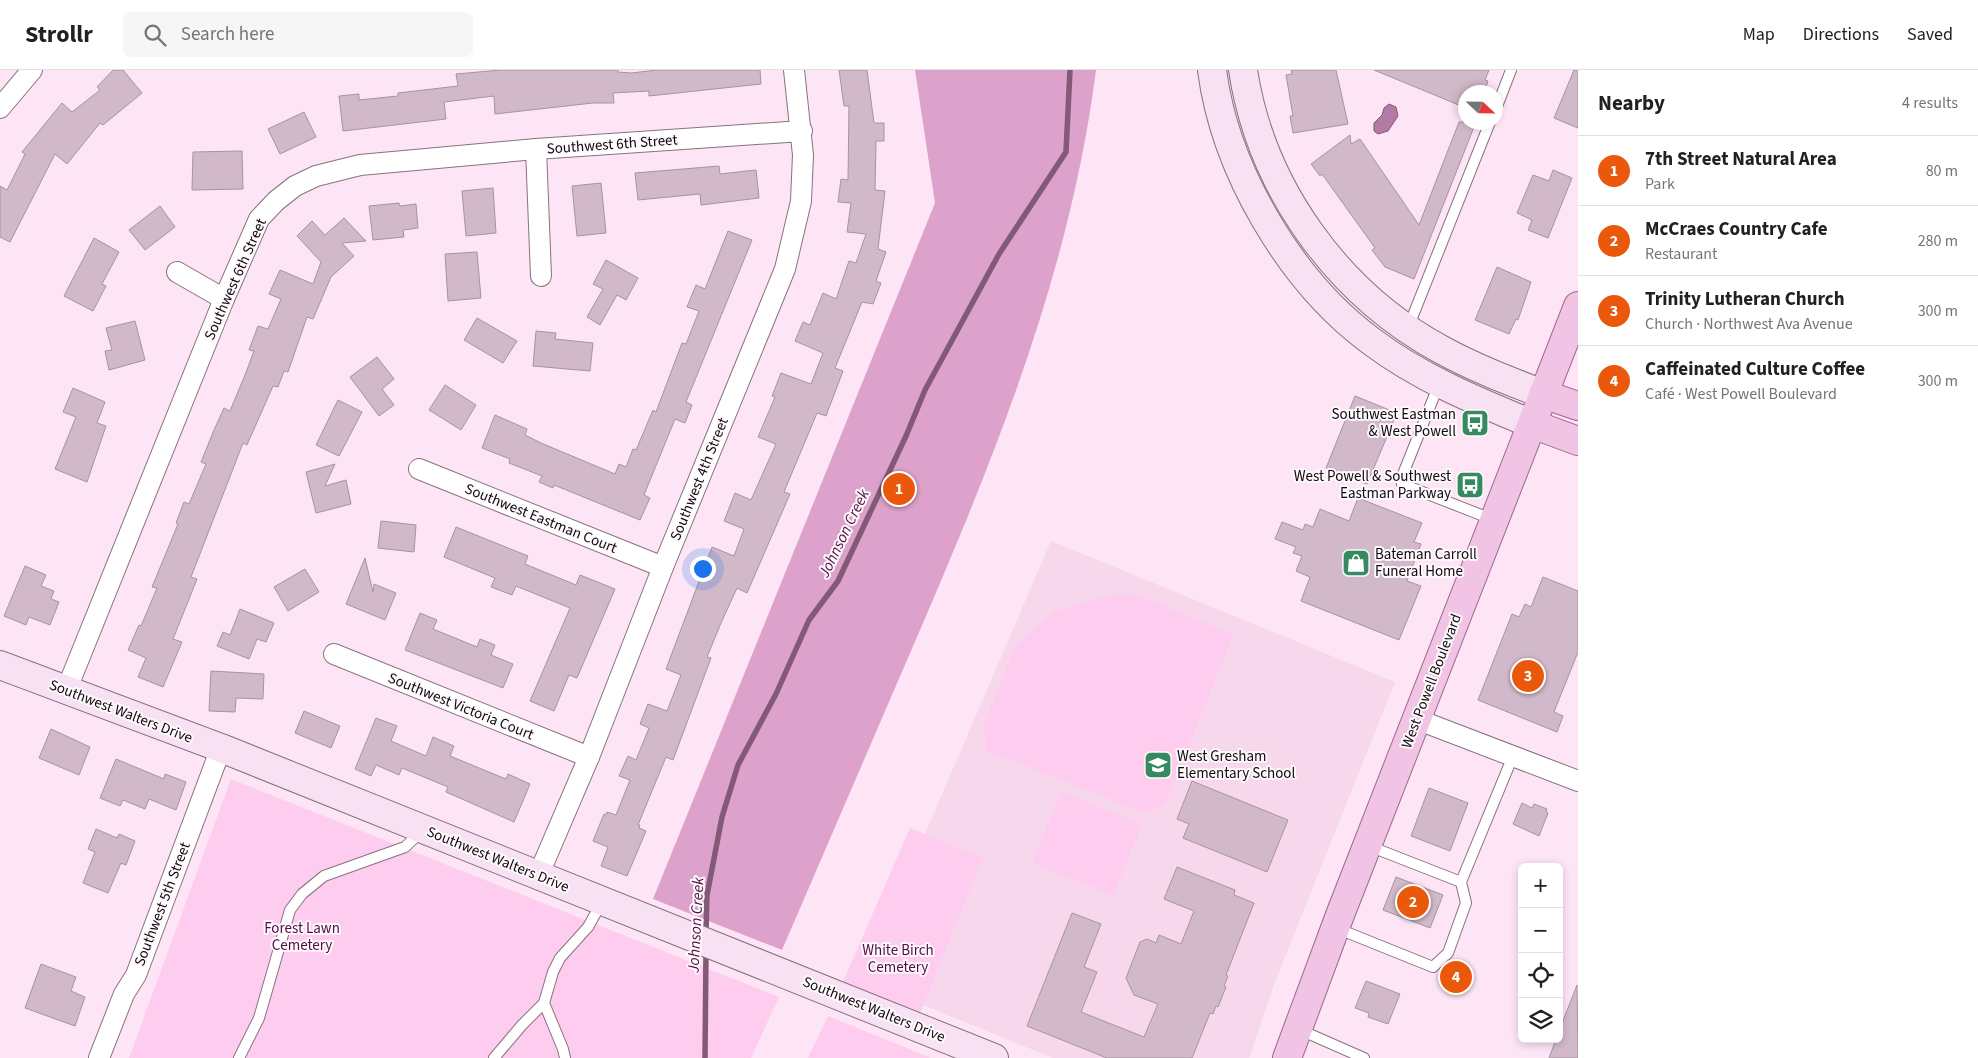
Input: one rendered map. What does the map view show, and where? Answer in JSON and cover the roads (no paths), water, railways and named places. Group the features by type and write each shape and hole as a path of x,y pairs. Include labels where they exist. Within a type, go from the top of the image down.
{"main road":[{"name":"West Powell Boulevard","path":"1286,1058 1367,845 1578,306"},
{"path":"1543,394 1578,406"},
{"path":"1532,424 1578,442"}],"street":[{"path":"0,107 32,70"},
{"name":"Southwest 4th Street","path":"538,876 589,757 663,567 786,269 801,201 802,131 794,70"},
{"path":"1212,70 1217,101 1276,176 1316,242 1360,290 1408,329 1474,366 1543,394"},
{"path":"1243,70 1246,95 1243,134 1249,186 1268,224 1309,282 1326,301 1370,340 1439,384 1532,424"},
{"name":"Southwest 6th Street","path":"66,691 224,299 259,219 276,201 295,186 316,176 360,165 536,149 802,131"},
{"path":"536,149 540,276"},
{"path":"177,272 224,299"},
{"name":"Southwest Eastman Court","path":"419,469 663,567"},
{"name":"Southwest Victoria Court","path":"334,654 589,757"},
{"name":"Southwest Walters Drive","path":"0,665 221,748 994,1058"},
{"path":"1416,719 1578,781"},
{"name":"Southwest 5th Street","path":"99,1058 124,994 136,974 221,748"}],"lane":[{"path":"1503,91 1511,70"},
{"path":"1408,329 1487,130"},
{"path":"1439,384 1401,479 1402,484 1495,520"},
{"path":"1335,928 1433,967 1448,954 1466,903 1461,882 1512,756"},
{"path":"239,1058 259,1018 290,910 302,894 324,876 405,848 423,829"},
{"path":"1367,845 1461,882"},
{"path":"494,1058 522,1024 544,1003 553,972 560,958 588,926 602,901"},
{"path":"544,1003 563,1049 564,1058"},
{"path":"1297,1028 1364,1058"}],"waterway":[{"name":"Johnson Creek","path":"706,933 707,895 722,817 738,765 776,694 809,620 838,581 906,436 925,390 999,254 1066,152 1070,70"},
{"name":"Johnson Creek","path":"705,1058 706,950"}],"place":[{"name":"Southwest Eastman & West Powell","path":"1475,423"},
{"name":"West Powell & Southwest Eastman Parkway","path":"1470,485"},
{"name":"7th Street Natural Area","path":"899,489"},
{"name":"Bateman Carroll Funeral Home","path":"1356,563"},
{"name":"Trinity Lutheran Church","path":"1528,676"},
{"name":"West Gresham Elementary School","path":"1158,765"},
{"name":"McCraes Country Cafe","path":"1413,902"},
{"name":"Caffeinated Culture Coffee","path":"1456,977"}],"park label":[{"name":"Forest Lawn Cemetery","path":"302,936"},
{"name":"White Birch Cemetery","path":"898,958"}]}
